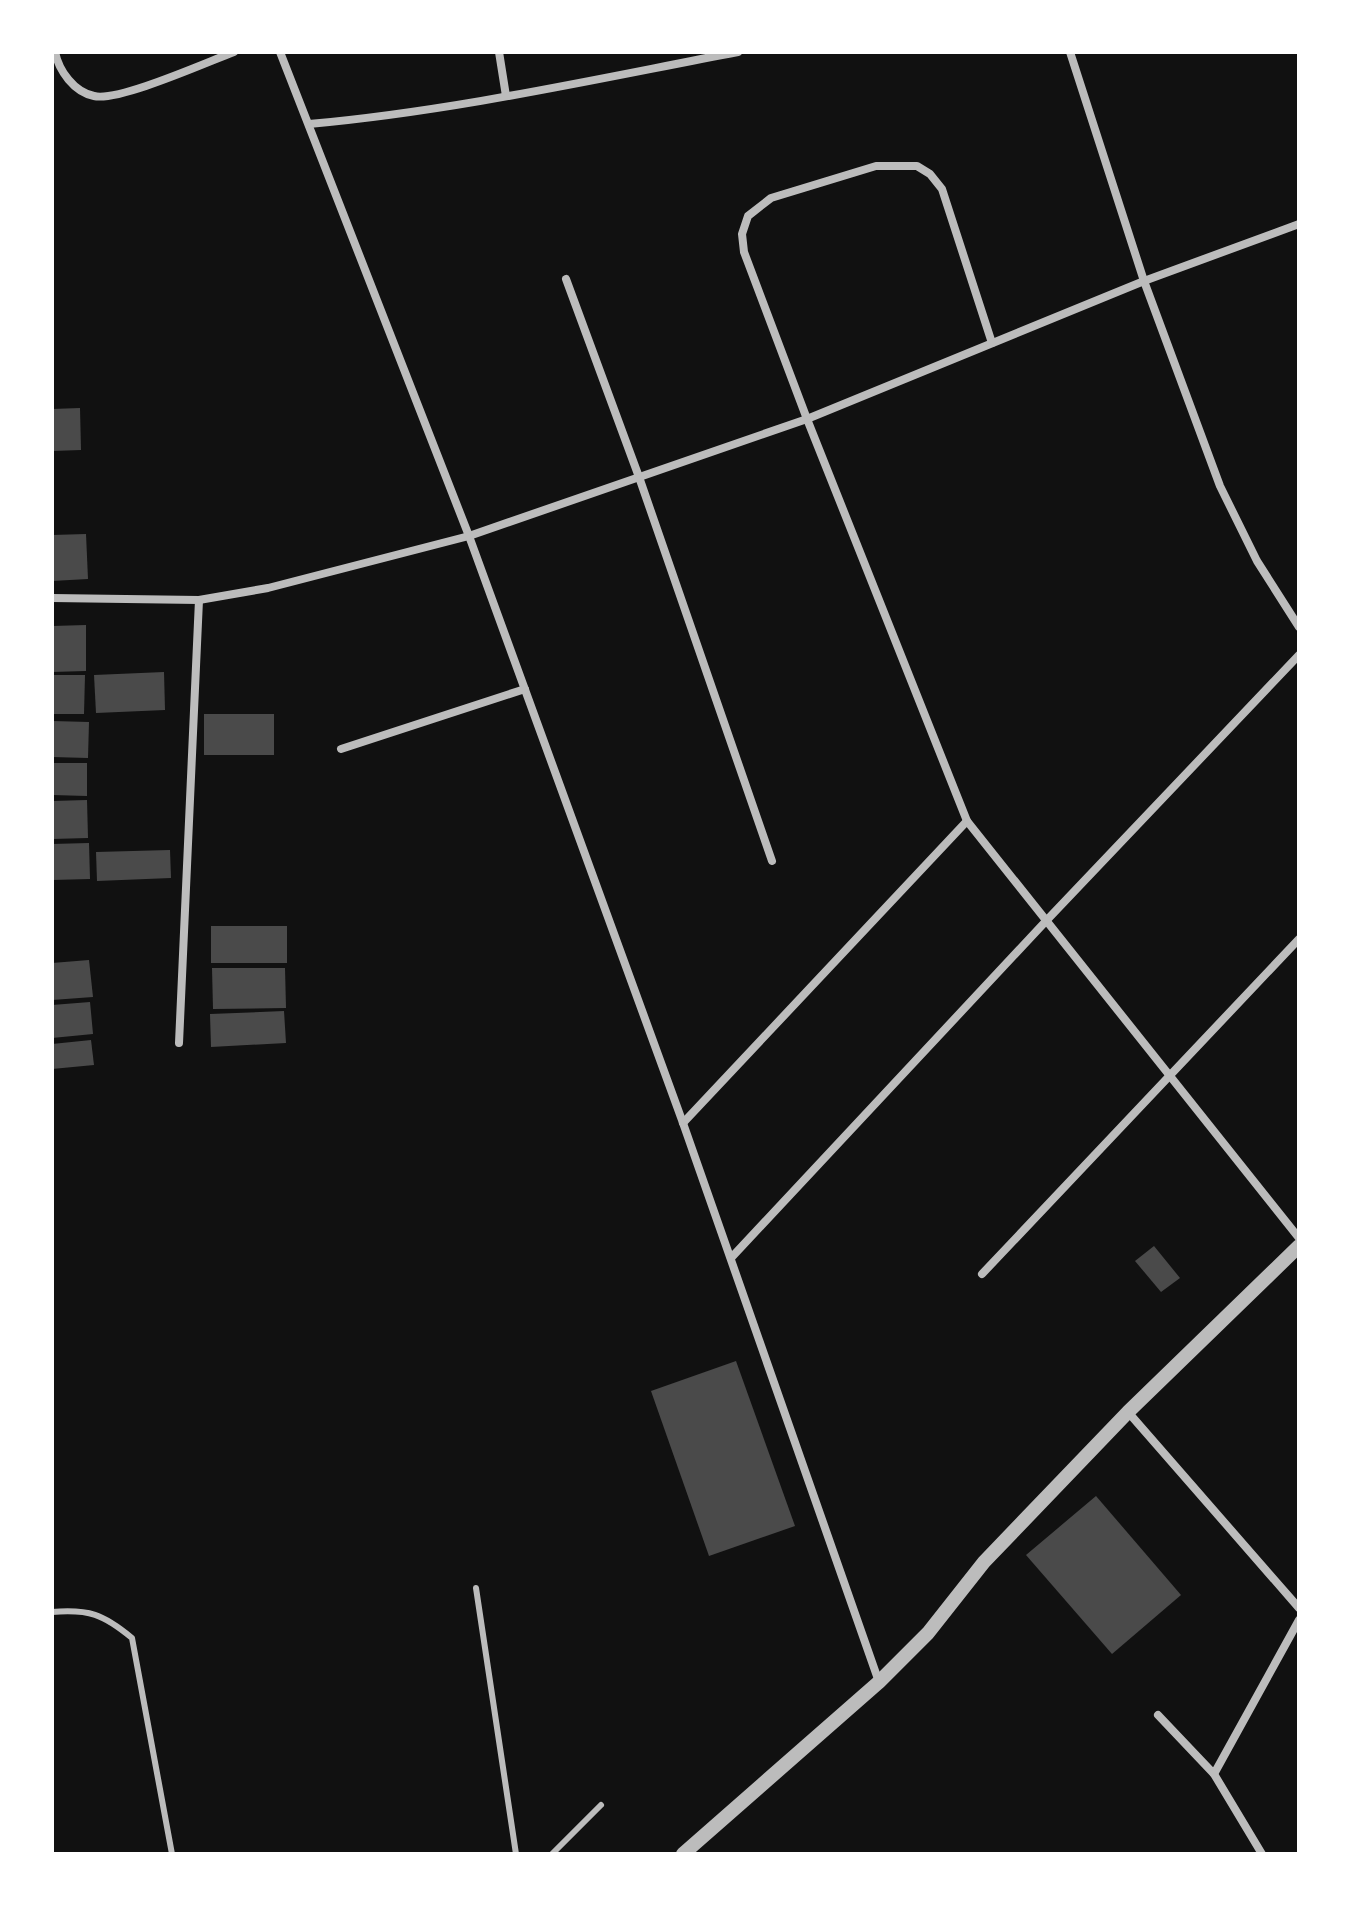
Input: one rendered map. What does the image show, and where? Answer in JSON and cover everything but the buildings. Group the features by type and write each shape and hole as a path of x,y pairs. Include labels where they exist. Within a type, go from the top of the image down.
{"street":[{"path":"55,52 57,61 74,87 95,97 122,93 234,52"},
{"path":"280,52 469,536 683,1123 879,1682"},
{"path":"499,52 506,96"},
{"path":"309,124 506,96 738,52"},
{"path":"1070,52 1144,281 1220,486 1257,561 1299,627"},
{"path":"992,343 942,189 930,174 917,166 876,166 771,198 748,216 742,234 744,252 967,821 1299,1238"},
{"path":"52,598 199,600 268,588 469,536 807,419 1144,281 1299,224"},
{"path":"566,279 639,477 772,861"},
{"path":"179,1043 199,600"},
{"path":"731,1258 1299,655"},
{"path":"341,749 525,689"},
{"path":"683,1123 967,821"},
{"path":"982,1274 1299,939"},
{"path":"683,1854 879,1682 928,1633 984,1562 1128,1412 1299,1246"},
{"path":"1128,1412 1299,1608"},
{"path":"1214,1774 1299,1620"},
{"path":"1158,1715 1214,1774 1262,1854"}],"lane":[{"path":"476,1588 516,1854"},
{"path":"52,1612 83,1609 110,1620 132,1638 172,1854"},
{"path":"552,1854 601,1805"}]}
